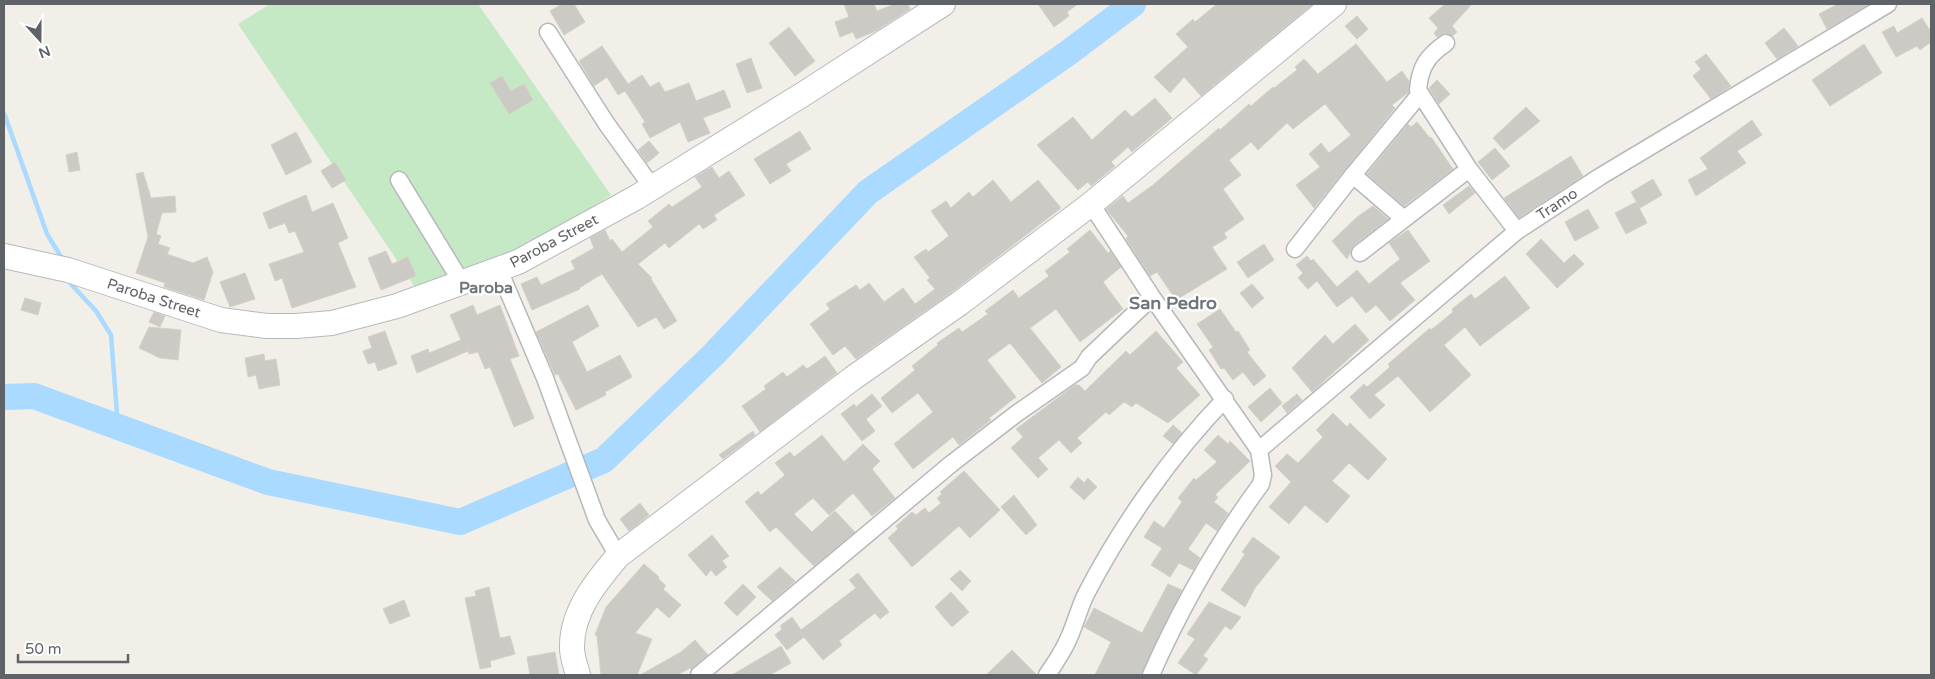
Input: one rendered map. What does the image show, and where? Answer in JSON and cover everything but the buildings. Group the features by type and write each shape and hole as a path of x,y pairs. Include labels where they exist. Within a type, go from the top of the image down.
{"main road":[{"name":"Paroba Street","path":"4,256 68,270 221,320 267,326 332,323 397,306 518,262 652,187 805,93 943,4"},
{"path":"578,675 572,648 580,609 598,580 618,556 853,378 960,303 1091,204 1334,4"}],"street":[{"name":"Tramo","path":"1259,450 1516,231 1602,176 1888,4"},
{"path":"548,32 606,123 652,187"},
{"path":"1446,43 1430,54 1419,81 1418,90 1469,170 1516,231"},
{"path":"1295,249 1420,94"},
{"path":"1360,253 1469,170"},
{"path":"1353,175 1404,219"},
{"path":"399,180 462,283"},
{"path":"1091,204 1152,297 1259,450 1264,475 1261,484 1209,560 1168,637 1151,675"},
{"path":"499,270 545,378 588,496 598,520 618,556"},
{"path":"699,675 951,464 1016,414 1082,368 1089,357 1152,297"},
{"path":"1047,675 1066,646 1086,594 1124,531 1169,464 1196,429 1224,399"}],"green space":[{"path":"270,4 478,4 611,195 516,255 417,290 238,24"}],"waterway":[{"path":"4,397 34,396 268,482 460,522 604,460 714,354 868,192 1068,53 1133,4"},
{"path":"4,113 47,234 63,260"},
{"path":"70,283 96,311 111,335 118,427"}],"district":[{"name":"Paroba","path":"486,288"},
{"name":"San Pedro","path":"1173,303"}]}
